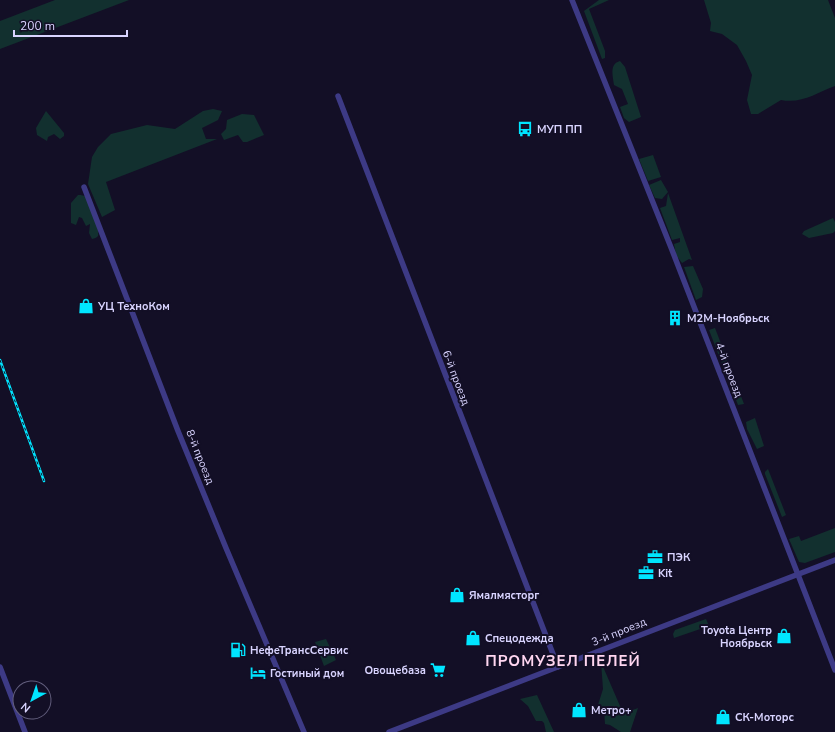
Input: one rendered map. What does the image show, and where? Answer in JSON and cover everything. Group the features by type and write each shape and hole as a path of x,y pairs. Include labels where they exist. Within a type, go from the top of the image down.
{"street":[{"name":"4-й проезд","path":"572,0 672,250 835,670"},
{"name":"6-й проезд","path":"338,96 558,667"},
{"name":"8-й проезд","path":"84,187 178,430 304,732"},
{"name":"3-й проезд","path":"388,732 835,560"},
{"path":"0,667 25,732"}],"green space":[{"path":"55,0 129,0 0,49 0,21"},
{"path":"599,0 609,0 589,9 605,51 605,58 602,59 584,11"},
{"path":"704,0 828,0 835,18 835,86 802,99 789,101 781,100 758,114 751,114 747,100 752,75 737,45 722,34 710,31 711,23"},
{"path":"620,61 625,67 641,117 629,122 624,118 620,107 628,104 622,89 614,85 613,68 614,65"},
{"path":"213,109 222,111 218,120 202,128 206,139 217,139 106,182 115,210 102,217 88,184 92,157 98,147 111,134 147,125 175,129 203,111"},
{"path":"46,111 64,133 64,136 60,139 54,134 48,137 47,141 37,135 36,128"},
{"path":"242,114 254,115 264,135 247,142 243,142 238,135 224,140 221,134 226,129 227,120"},
{"path":"653,155 661,177 648,181 639,159"},
{"path":"661,180 668,192 662,199 655,198 649,185"},
{"path":"668,193 692,260 689,259 682,263 676,255 674,244 680,242 680,238 672,240 660,208 666,206"},
{"path":"78,195 83,195 86,197 91,205 98,228 98,236 95,238 92,239 89,233 90,224 86,226 82,218 79,217 76,225 71,223 71,203"},
{"path":"833,218 835,222 835,231 833,233 809,238 802,234 804,231"},
{"path":"693,266 703,289 702,297 696,300 684,267"},
{"path":"715,328 744,404 738,405 709,330"},
{"path":"755,418 764,446 757,449 747,429 746,422"},
{"path":"768,469 786,515 782,517 765,474"},
{"path":"835,528 835,552 805,563 799,562 789,539 799,536 801,541"},
{"path":"706,619 709,626 674,638 673,634 675,630"},
{"path":"326,639 336,660 324,666 315,642"},
{"path":"601,662 620,706 630,711 638,708 630,732 621,732 610,725 605,724 604,710 598,705 603,689"},
{"path":"537,695 554,732 546,732 544,723 542,721 536,721 528,706 520,699"}],"railway":[{"path":"0,360 44,481"}],"place":[{"name":"МУП ПП","path":"525,129"},
{"name":"УЦ ТехноКом","path":"86,306"},
{"name":"М2М-Ноябрьск","path":"675,318"},
{"name":"ПЭК","path":"655,557"},
{"name":"Kit","path":"646,573"},
{"name":"Ямалмясторг","path":"457,595"},
{"name":"Toyota Центр Ноябрьск","path":"784,636"},
{"name":"Спецодежда","path":"473,638"},
{"name":"НефеТрансСервис","path":"238,650"},
{"name":"Овощебаза","path":"438,670"},
{"name":"Гостиный дом","path":"258,673"},
{"name":"Метро+","path":"579,710"},
{"name":"СК-Моторс","path":"723,717"}],"district":[{"name":"ПРОМУЗЕЛ ПЕЛЕЙ","path":"563,661"}]}
